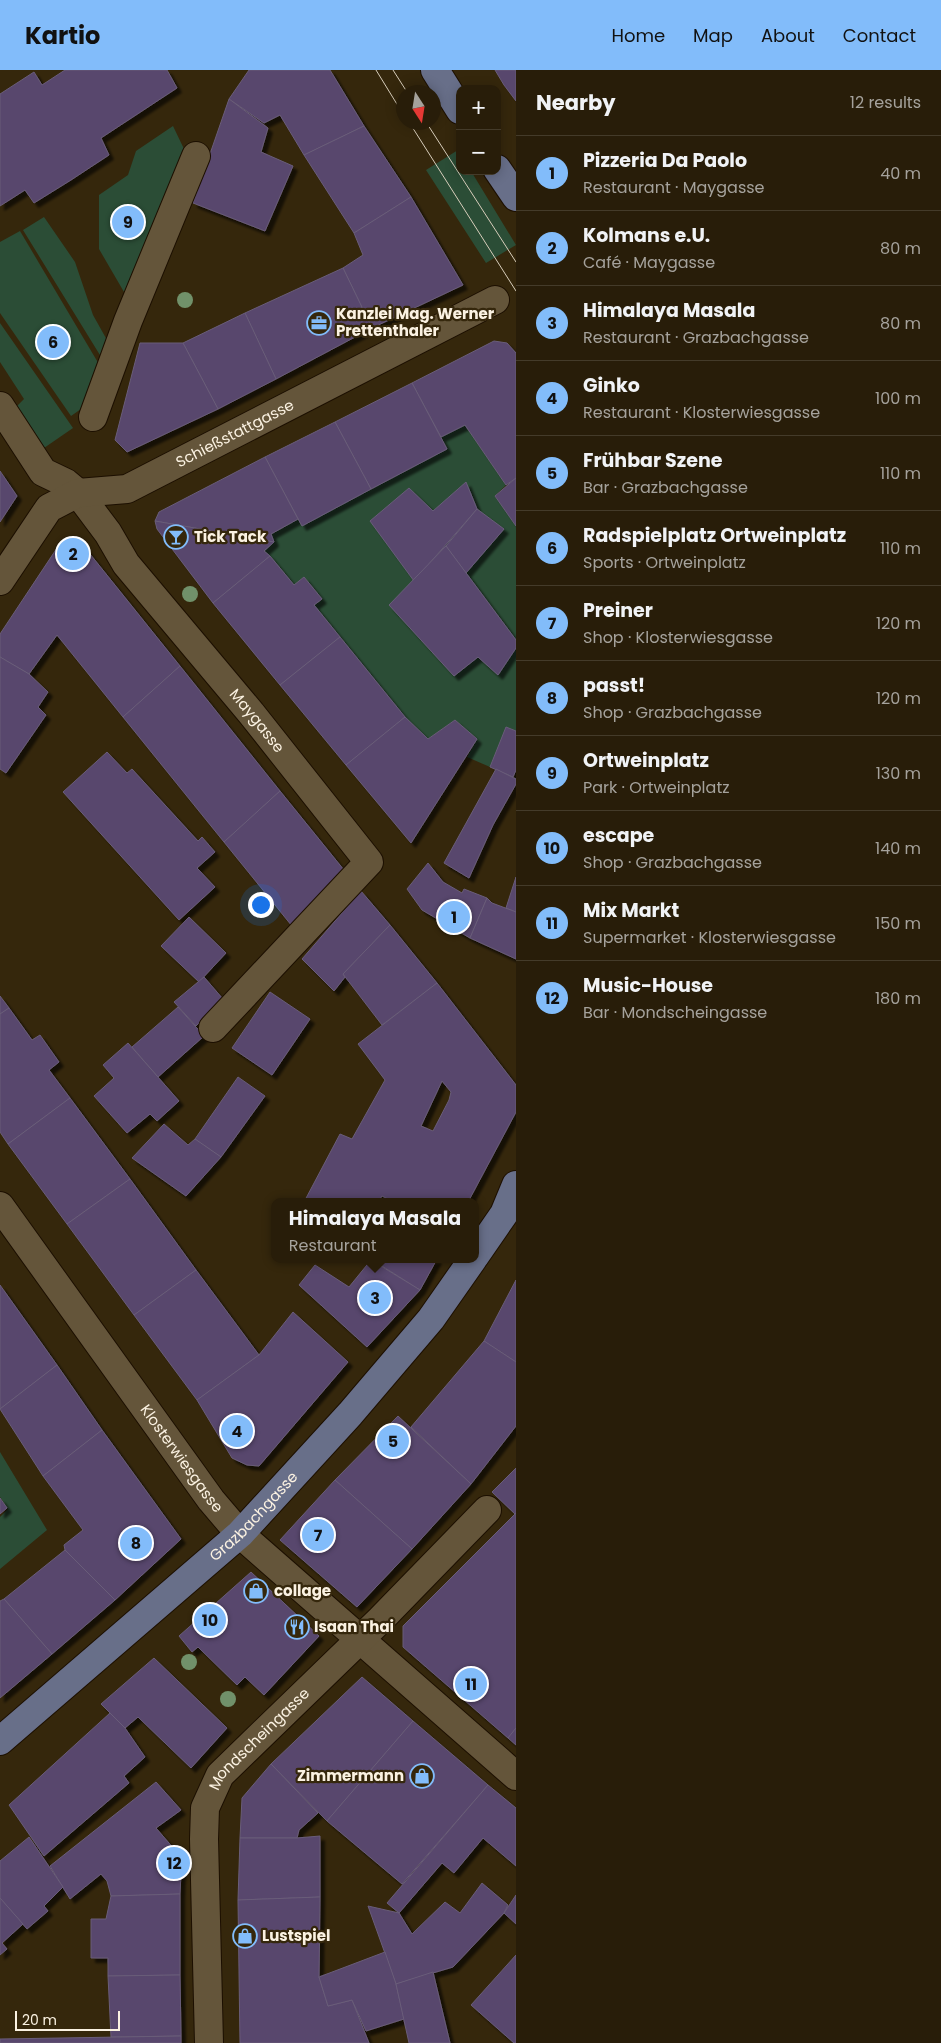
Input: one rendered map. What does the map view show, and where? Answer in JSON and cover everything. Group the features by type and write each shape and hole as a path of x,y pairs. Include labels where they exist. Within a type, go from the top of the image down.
{"main road":[{"path":"435,70 456,104"},
{"path":"501,175 516,198"},
{"path":"479,1250 504,1214 516,1185"},
{"name":"Grazbachgasse","path":"0,1741 240,1534 350,1414 431,1320 470,1263"}],"street":[{"path":"93,417 128,321 196,156"},
{"name":"Schießstattgasse","path":"0,581 49,508 78,493 126,489 495,300"},
{"name":"Maygasse","path":"0,406 42,472 66,483 78,493 108,533 126,564 251,713 369,862 213,1028"},
{"name":"Klosterwiesgasse","path":"0,1206 211,1500 240,1534 516,1776"},
{"name":"Mondscheingasse","path":"209,2043 204,1838 206,1808 220,1775 360,1639 487,1510"}],"green space":[{"path":"173,126 184,149 135,286 124,292 99,249 99,195 128,175 136,151"},
{"path":"456,151 456,175 473,175 516,245 486,263 426,170"},
{"path":"44,217 75,262 93,315 107,340 103,360 23,230"},
{"path":"20,231 103,371 91,402 71,416 0,313 0,242"},
{"path":"0,323 73,428 44,448 15,408 24,399 0,362"},
{"path":"465,425 506,485 495,496 516,526 516,731 507,728 490,767 467,757 477,739 455,720 428,739 405,717 314,605 322,599 304,577 294,585 264,551 271,534 298,519 302,525 447,449 441,437"},
{"path":"0,1452 47,1530 0,1569 0,1517 8,1509 0,1497"}],"building":[{"path":"65,70 167,70 177,88 101,138 109,155 34,203 25,190 0,206 0,94 34,72 42,85"},
{"path":"249,70 330,70 364,126 304,155 280,115 264,123 229,99"},
{"path":"495,70 516,70 516,101 504,85"},
{"path":"229,99 268,128 261,152 293,166 265,231 193,203"},
{"path":"364,126 411,197 354,233 304,155"},
{"path":"411,197 463,285 372,328 343,268 363,255 354,233"},
{"path":"343,268 372,328 276,379 245,313"},
{"path":"245,313 276,379 218,409 183,343"},
{"path":"494,341 507,343 516,353 516,478 506,485 465,425 441,437 412,383"},
{"path":"140,343 183,343 218,409 127,452 115,440"},
{"path":"412,383 447,449 371,489 335,422"},
{"path":"335,422 371,489 302,526 265,457"},
{"path":"265,457 298,519 271,534 274,542 155,521 159,512"},
{"path":"0,471 17,496 0,522"},
{"path":"516,478 516,526 495,496"},
{"path":"466,482 477,509 414,581 370,521 409,488 433,511"},
{"path":"477,509 504,529 466,573 446,546"},
{"path":"155,521 274,542 264,551 270,556 213,603 157,529"},
{"path":"82,544 180,666 123,717 57,635 29,674 0,657 0,634 59,545"},
{"path":"446,546 516,640 516,648 498,675 478,657 454,676 389,605"},
{"path":"270,556 294,585 304,577 322,599 314,605 340,637 280,685 213,603"},
{"path":"340,637 405,717 346,765 280,685"},
{"path":"0,657 29,674 48,692 38,707 46,715 6,773 0,769"},
{"path":"180,666 280,791 224,842 123,717"},
{"path":"405,717 428,739 455,720 477,739 411,843 346,765"},
{"path":"506,727 516,731 516,770 513,777 490,767"},
{"path":"107,752 127,773 132,769 198,841 202,837 215,852 197,868 215,887 179,920 63,792"},
{"path":"496,769 516,779 516,784 493,825 469,878 444,863"},
{"path":"280,791 344,870 292,926 224,842"},
{"path":"428,863 443,882 462,893 464,889 487,898 470,938 422,910 407,889"},
{"path":"516,877 516,912 506,908"},
{"path":"361,891 390,925 343,974 345,977 334,991 302,959"},
{"path":"487,898 492,903 516,912 516,959 470,938"},
{"path":"189,917 226,953 199,982 161,946"},
{"path":"390,925 437,983 382,1025 343,974"},
{"path":"204,977 223,999 196,1026 174,1002"},
{"path":"437,983 516,1085 516,1112 470,1198 386,1198 382,1196 381,1198 306,1198 340,1134 352,1139 385,1080 358,1044","holes":["442,1081 451,1092 449,1100 433,1131 421,1126"]},
{"path":"270,992 310,1019 272,1075 232,1048"},
{"path":"0,996 9,1008 0,1014"},
{"path":"178,1007 204,1036 158,1077 132,1047"},
{"path":"9,1008 32,1040 40,1035 59,1062 49,1070 70,1098 8,1144 0,1132 0,1014"},
{"path":"128,1043 179,1101 157,1121 150,1114 127,1133 94,1096 114,1078 103,1065"},
{"path":"238,1077 265,1096 221,1157 195,1139"},
{"path":"70,1098 130,1179 67,1224 8,1144"},
{"path":"164,1124 188,1145 195,1139 221,1157 186,1196 132,1158"},
{"path":"130,1179 196,1270 134,1315 67,1224"},
{"path":"369,1263 376,1263 420,1290 367,1347 299,1285 315,1265 349,1287"},
{"path":"377,1263 435,1263 420,1290"},
{"path":"196,1270 259,1355 197,1400 134,1315"},
{"path":"516,1280 516,1362 484,1341"},
{"path":"0,1285 57,1365 0,1409"},
{"path":"293,1312 348,1362 259,1466 247,1465 232,1458 197,1400 259,1355"},
{"path":"484,1341 516,1362 516,1426 471,1484 411,1427"},
{"path":"57,1365 102,1430 43,1476 0,1409"},
{"path":"398,1416 471,1484 412,1549 335,1480"},
{"path":"102,1430 181,1539 115,1600 65,1550 64,1545 83,1530 43,1476"},
{"path":"516,1468 516,1513 515,1514 492,1492"},
{"path":"335,1480 412,1549 357,1607 280,1540"},
{"path":"0,1498 7,1508 0,1514"},
{"path":"516,1513 516,1728 508,1738 403,1647 403,1626"},
{"path":"65,1550 115,1600 52,1654 4,1599"},
{"path":"251,1572 319,1636 264,1695 245,1677 237,1685 198,1647 192,1652 179,1636"},
{"path":"4,1599 52,1654 0,1698 0,1601"},
{"path":"154,1658 227,1728 191,1768 138,1717 125,1728 101,1704"},
{"path":"362,1677 413,1721 327,1821 271,1764"},
{"path":"110,1713 125,1728 145,1757 124,1776 129,1783 44,1856 9,1805"},
{"path":"413,1721 488,1785 402,1884 327,1821"},
{"path":"516,1728 516,1745 508,1738"},
{"path":"271,1764 318,1813 299,1830 297,1838 240,1838 242,1798"},
{"path":"156,1782 181,1810 156,1828 175,1850 182,1850 180,1894 111,1896 107,1881 101,1874 70,1899 50,1866"},
{"path":"488,1785 516,1808 516,1866 483,1838 454,1873 442,1863 399,1913 387,1903"},
{"path":"320,1836 320,1897 238,1900 240,1838"},
{"path":"29,1837 63,1887 44,1906 48,1911 27,1929 0,1898 0,1861"},
{"path":"482,1883 508,1905 504,1913 453,1967 396,1984 368,1906 399,1913 412,1934 445,1902 460,1913"},
{"path":"180,1894 180,1975 108,1976 108,1958 91,1958 91,1919 106,1919 111,1896"},
{"path":"516,1895 516,1924 504,1913"},
{"path":"320,1897 319,1977 328,2006 352,2000 369,2043 240,2043 238,1900"},
{"path":"0,1898 23,1924 2,1943 7,1949 0,1955"},
{"path":"385,1952 396,1984 404,2019 366,2031 352,2000 328,2006 319,1977"},
{"path":"516,1955 516,2043 514,2043 471,2005"},
{"path":"433,1972 450,2043 409,2043 396,1984"},
{"path":"180,1975 181,2036 111,2037 108,1976"},
{"path":"181,2036 181,2043 0,2043 0,2039"}],"tram line":[{"path":"376,70 396,103"},
{"path":"393,70 403,85"},
{"path":"414,130 516,291"},
{"path":"431,130 516,262"}],"place":[{"name":"Ortweinplatz","path":"128,222"},
{"name":"Kanzlei Mag. Werner Prettenthaler","path":"319,323"},
{"name":"Radspielplatz Ortweinplatz","path":"53,342"},
{"name":"Tick Tack","path":"176,537"},
{"name":"Kolmans e.U.","path":"73,554"},
{"name":"Pizzeria Da Paolo","path":"454,917"},
{"name":"Himalaya Masala","path":"375,1298"},
{"name":"Ginko","path":"237,1431"},
{"name":"Frühbar Szene","path":"393,1441"},
{"name":"Preiner","path":"318,1535"},
{"name":"passt!","path":"136,1543"},
{"name":"collage","path":"256,1591"},
{"name":"escape","path":"210,1620"},
{"name":"Isaan Thai","path":"297,1627"},
{"name":"Mix Markt","path":"471,1684"},
{"name":"Zimmermann","path":"422,1776"},
{"name":"Music-House","path":"174,1863"},
{"name":"Lustspiel","path":"245,1936"}]}
